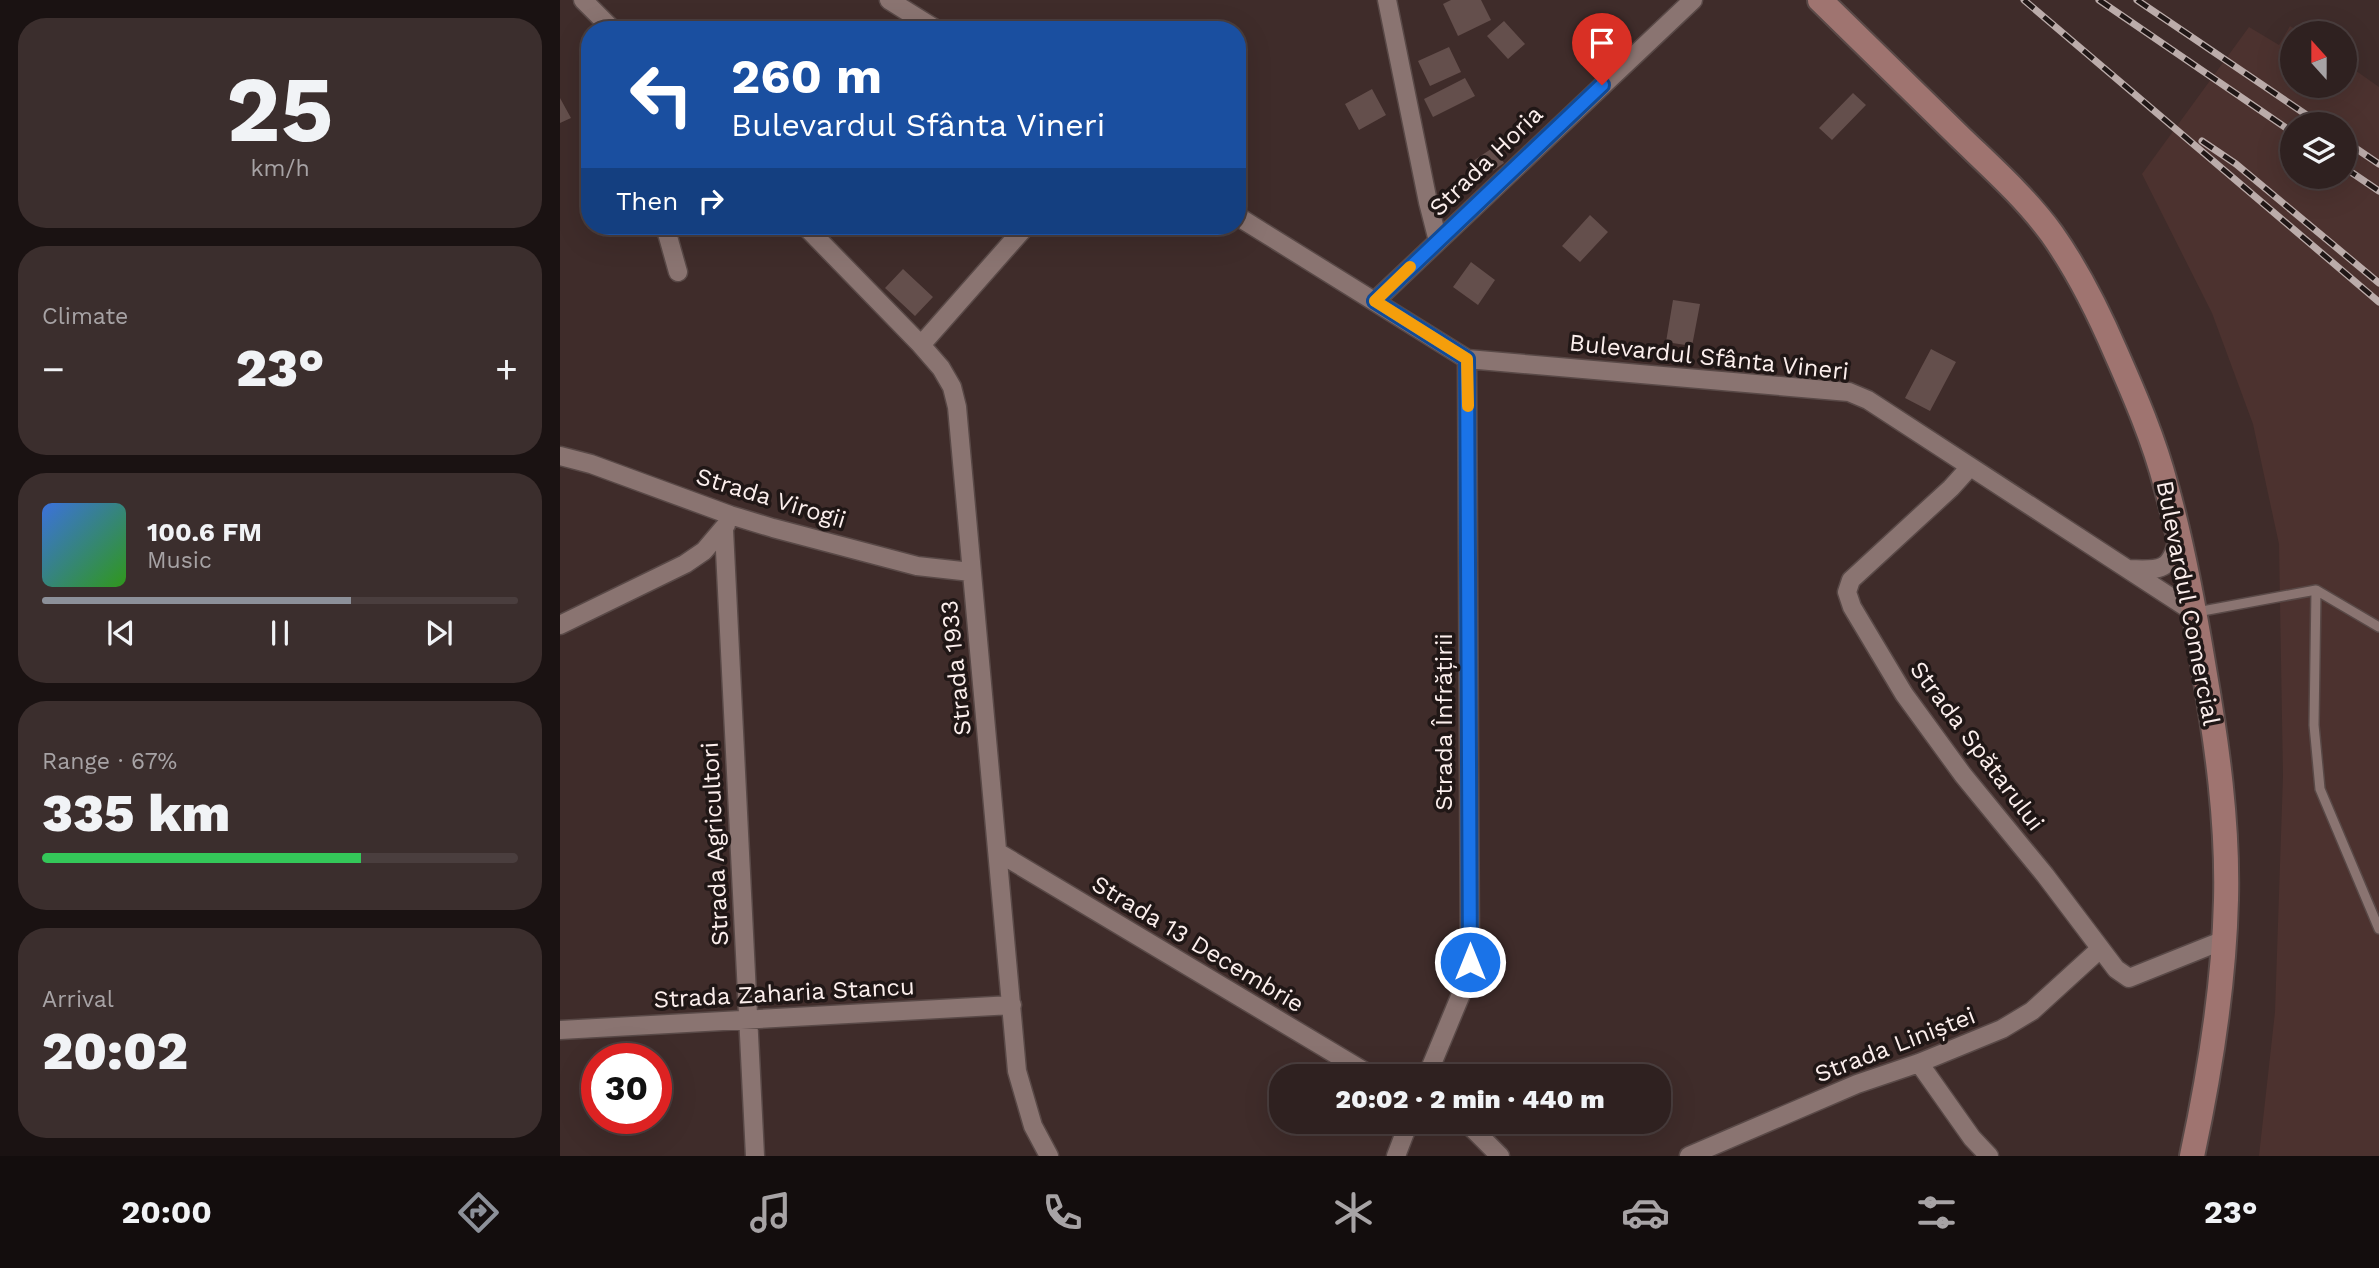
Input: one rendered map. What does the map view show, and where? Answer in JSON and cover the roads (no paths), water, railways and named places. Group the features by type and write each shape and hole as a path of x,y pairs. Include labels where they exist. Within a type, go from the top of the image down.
{"main road":[{"name":"Bulevardul Comercial","path":"1820,0 2019,194 2050,232 2071,262 2099,313 2133,390 2156,453 2179,535 2195,612 2220,783 2226,849 2224,940 2207,1085 2192,1156"}],"street":[{"path":"583,0 603,21"},
{"path":"1387,0 1438,241"},
{"name":"Strada Horia","path":"1375,301 1693,0"},
{"path":"897,2 924,21"},
{"name":"Bulevardul Sfânta Vineri","path":"1246,222 1467,359 1849,392 1868,400 2195,612"},
{"path":"668,235 678,272"},
{"name":"Strada 1933","path":"814,235 921,345 941,368 952,387 957,407 1017,1071 1033,1126 1049,1156"},
{"path":"921,345 1018,235"},
{"name":"Strada Înfrățirii","path":"1432,1064 1464,987 1470,962 1467,359"},
{"name":"Strada Virogii","path":"560,456 591,464 727,522 916,566 971,572"},
{"name":"Strada Spătarului","path":"1970,467 1951,488 1851,580 1847,593 1852,607 1904,694 1963,775 2045,875 2116,969 2129,978 2224,940"},
{"path":"560,625 685,564 704,551 727,522"},
{"name":"Strada Agricultori","path":"727,522 755,1156"},
{"path":"2129,569 2150,570 2164,566 2174,557 2179,535"},
{"name":"Strada 13 Decembrie","path":"999,853 1352,1064"},
{"name":"Strada Liniștei","path":"1689,1156 1857,1084 1919,1063 2002,1029 2032,1011 2100,949"},
{"name":"Strada Zaharia Stancu","path":"560,1030 1012,1005"},
{"path":"1919,1063 1972,1138 1989,1156"},
{"path":"1396,1156 1404,1134"},
{"path":"1478,1134 1500,1156"}],"lane":[{"path":"2195,612 2316,590 2379,627"},
{"path":"2316,590 2314,725 2320,789 2379,929"}],"railway":[{"path":"2024,0 2379,302"},
{"path":"2099,0 2280,124"},
{"path":"2137,0 2302,112"},
{"path":"2202,141 2236,164 2379,283"},
{"path":"2357,149 2379,164"},
{"path":"2357,176 2379,191"}]}
